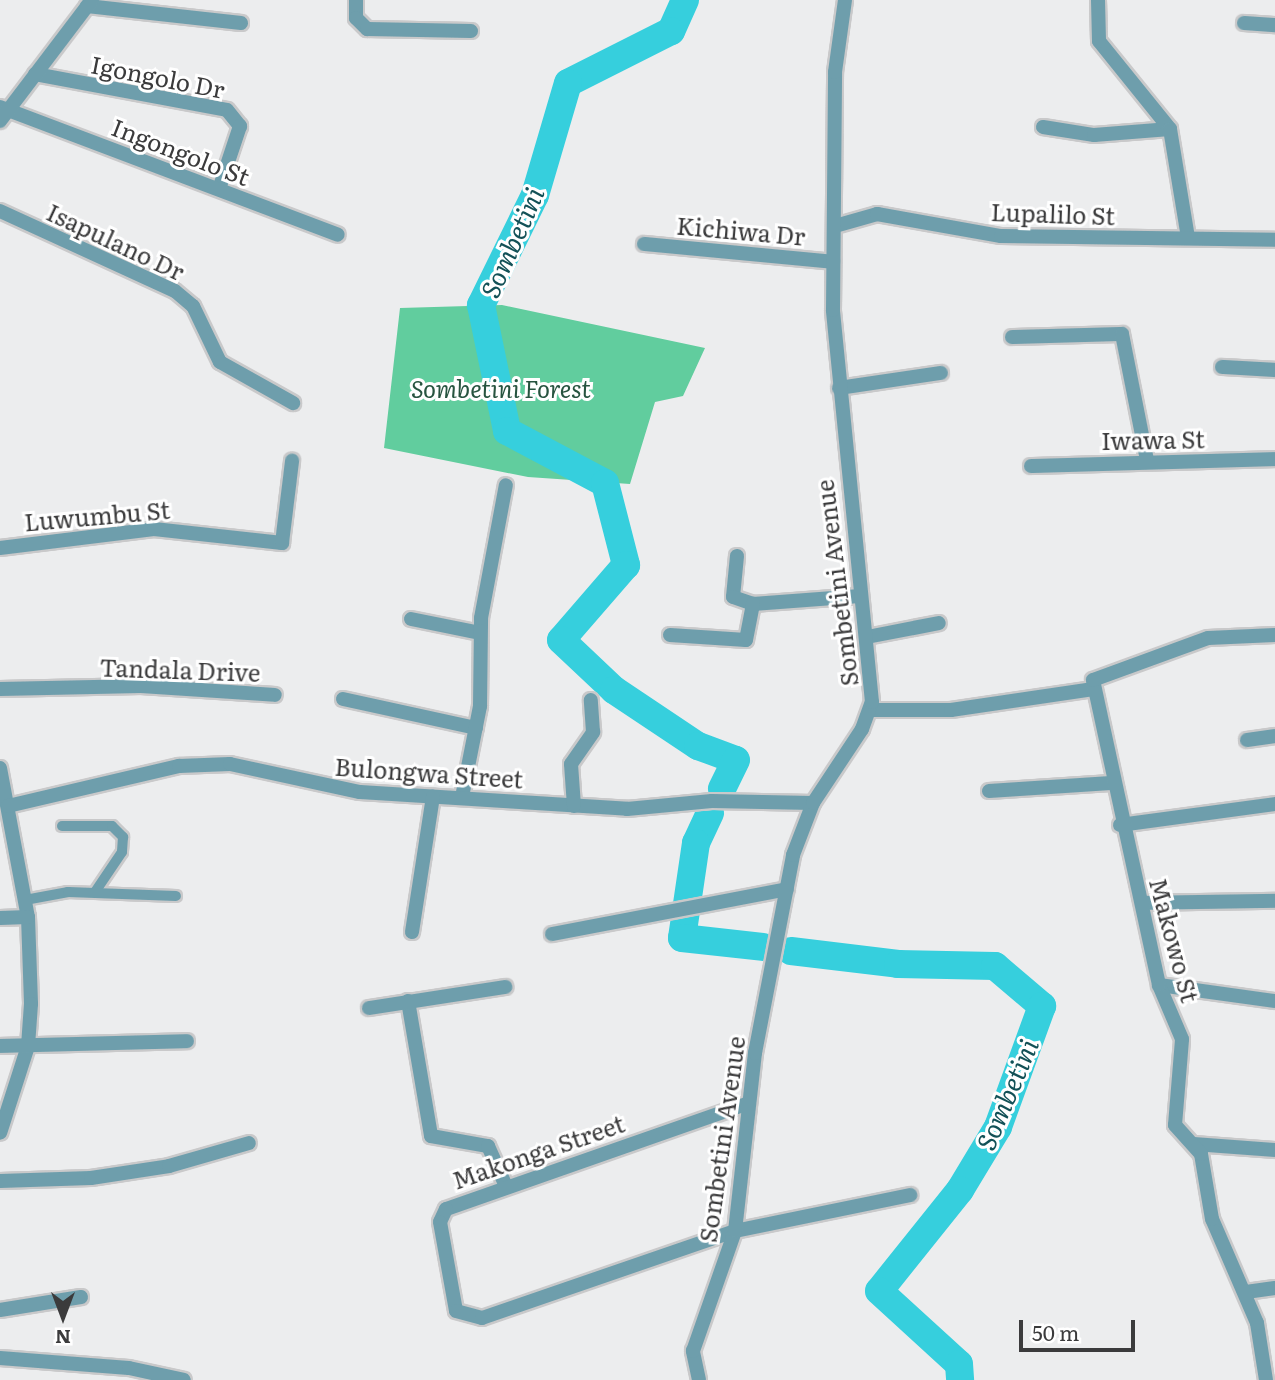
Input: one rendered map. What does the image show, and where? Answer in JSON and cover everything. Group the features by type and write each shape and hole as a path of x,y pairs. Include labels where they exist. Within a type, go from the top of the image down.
{"street":[{"path":"356,0 356,18 367,29 471,31"},
{"name":"Sombetini Avenue","path":"699,1380 696,1340 735,1231 749,1102 787,889 813,803 871,710 867,637 860,596 839,388 833,262 835,72 845,0"},
{"path":"1098,0 1099,41 1170,129 1188,238"},
{"path":"2,112 89,3 241,23"},
{"path":"1244,23 1275,25"},
{"name":"Igongolo Dr","path":"35,74 228,110 240,126 219,189"},
{"name":"Ingongolo St","path":"2,112 219,189 338,235"},
{"path":"1043,127 1094,135 1170,129"},
{"name":"Isapulano Dr","path":"0,211 175,291 193,306 220,362 293,403"},
{"name":"Lupalilo St","path":"835,226 877,214 1001,236 1275,240"},
{"name":"Kichiwa Dr","path":"644,244 833,262"},
{"path":"1012,337 1122,334 1147,460"},
{"path":"1222,368 1275,370"},
{"path":"839,388 941,373"},
{"name":"Iwawa St","path":"1031,466 1147,460 1275,460"},
{"name":"Luwumbu St","path":"0,548 154,529 282,542 292,461"},
{"path":"462,797 476,728 480,634 506,485"},
{"path":"737,556 733,597 753,604 860,596"},
{"path":"670,635 746,640 753,604"},
{"path":"411,619 480,634"},
{"path":"867,637 939,623"},
{"path":"871,710 951,710 1093,689 1098,675 1198,640 1275,635"},
{"name":"Tandala Drive","path":"0,689 141,686 275,695"},
{"name":"Makowo St","path":"1093,689 1120,825 1142,903 1159,985 1184,1051 1175,1125 1194,1144 1212,1219 1246,1292 1265,1348 1266,1380"},
{"path":"343,699 476,728"},
{"path":"574,806 571,764 593,732 591,700"},
{"path":"1247,740 1275,736"},
{"name":"Bulongwa Street","path":"8,806 179,766 216,764 268,767 319,787 574,806 813,803"},
{"path":"0,768 28,917 28,1046 0,1133"},
{"path":"989,791 1111,783"},
{"path":"412,932 433,796"},
{"path":"1120,825 1275,804"},
{"path":"0,845 16,844"},
{"path":"552,934 787,889"},
{"path":"1142,903 1275,901"},
{"path":"0,918 28,917"},
{"path":"1159,985 1275,1001"},
{"path":"369,1007 505,987"},
{"path":"408,1001 431,1136 488,1146 505,1184"},
{"path":"0,1046 187,1041"},
{"name":"Makonga Street","path":"735,1231 467,1318 448,1292 442,1213 505,1184 749,1102"},
{"path":"0,1181 118,1174 249,1143"},
{"path":"1194,1144 1275,1150"},
{"path":"735,1231 910,1195"},
{"path":"1246,1292 1275,1288"},
{"path":"0,1310 81,1297"},
{"path":"0,1358 129,1368 184,1380"}],"lane":[{"path":"62,826 112,826 123,837 122,852 95,891"},
{"path":"25,900 95,891 176,896"}],"green space":[{"name":"Sombetini Forest","path":"502,305 705,348 683,396 655,402 630,484 528,477 384,448 400,308"}],"waterway":[{"name":"Sombetini","path":"685,0 671,31 568,83 535,195 481,305 507,431 605,483 626,565 561,640 614,690 698,746 736,760 722,789"},
{"name":"Sombetini","path":"710,813 696,843 682,938 763,947"},
{"name":"Sombetini","path":"791,951 898,964 995,966 1042,1006 998,1127 960,1190 879,1291 959,1364 960,1380"}]}
